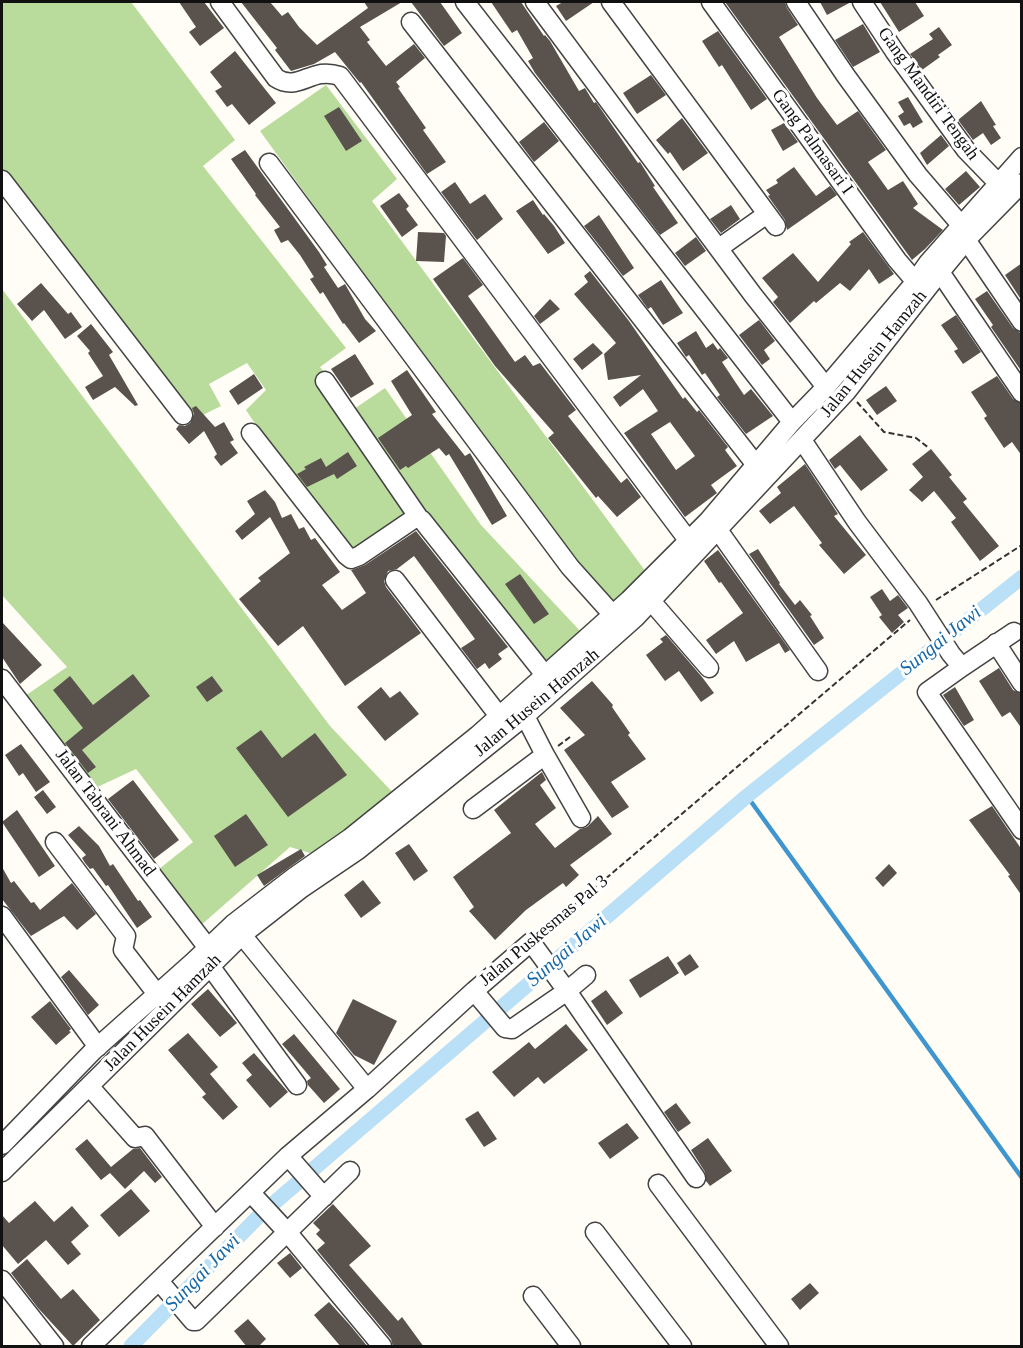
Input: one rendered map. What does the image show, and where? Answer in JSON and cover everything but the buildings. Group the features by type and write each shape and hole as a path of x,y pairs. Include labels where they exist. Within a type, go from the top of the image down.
{"street":[{"path":"220,2 276,78 282,82 293,84 319,74 329,73 340,76 688,540"},
{"path":"465,2 792,422"},
{"path":"535,2 826,387"},
{"path":"611,2 772,220 719,248"},
{"name":"Gang Palmasari I","path":"711,2 897,260 915,281"},
{"path":"796,2 846,76 918,175 964,233 1022,322"},
{"name":"Gang Mandiri Tengah","path":"862,2 966,150 998,183"},
{"path":"411,22 756,465"},
{"name":"Jalan Husein Hamzah","path":"2,1145 98,1047 157,994 358,850 525,716 550,682 613,615 708,521 792,422 826,387 846,382 940,272 998,183 1022,157"},
{"path":"268,163 570,567 613,615"},
{"path":"2,180 183,415"},
{"name":"Jalan Husein Hamzah","path":"2,1172 89,1086 209,957 233,924 350,838 499,716 622,631 802,441 846,382 915,281 964,233 1022,183"},
{"path":"940,272 1022,393"},
{"path":"325,381 419,518 550,682"},
{"path":"251,433 351,559 415,518 419,518"},
{"path":"802,441 957,661"},
{"path":"718,530 818,671"},
{"path":"395,580 499,716"},
{"path":"651,601 709,668"},
{"path":"1014,632 957,661 927,692 1022,830"},
{"path":"996,643 1022,683"},
{"name":"Jalan Tabrani Ahmad","path":"2,679 209,957 297,1084"},
{"path":"525,716 581,818"},
{"path":"473,809 545,755"},
{"path":"55,842 126,936 123,950 157,994"},
{"path":"2,916 98,1047"},
{"path":"242,935 367,1089"},
{"path":"534,946 696,1178"},
{"name":"Jalan Puskesmas Pal 3","path":"91,1347 164,1286 215,1227 251,1193 292,1161 367,1089 534,946"},
{"path":"478,995 505,1028 512,1029 586,975"},
{"path":"89,1086 135,1138 145,1136 215,1227"},
{"path":"292,1161 319,1191"},
{"path":"164,1286 193,1321 196,1321 287,1232 319,1191 350,1171"},
{"path":"658,1184 779,1347"},
{"path":"251,1193 287,1232 382,1347"},
{"path":"595,1232 682,1347"},
{"path":"2,1280 54,1347"},
{"path":"533,1296 571,1347"}],"path":[{"path":"846,382 884,432 916,438 929,448"},
{"name":"Jalan Puskesmas Pal 3","path":"534,946 926,617 1022,545"}],"green space":[{"path":"2,2 131,2 235,140 203,166 346,348 320,367 354,409 385,388 481,525 596,648 555,686 419,512 346,555 314,513 246,410 266,390 247,363 209,384 221,406 191,421 2,172"},
{"path":"326,85 397,179 372,201 649,576 610,615 260,131"},
{"path":"2,289 330,726 397,797 313,854 290,847 200,926 154,873 193,842 136,769 91,790 25,696 67,667 2,595"}],"waterway":[{"name":"Sungai Jawi","path":"131,1346 260,1215 747,796 1022,577"},
{"path":"747,796 1022,1178"}]}
